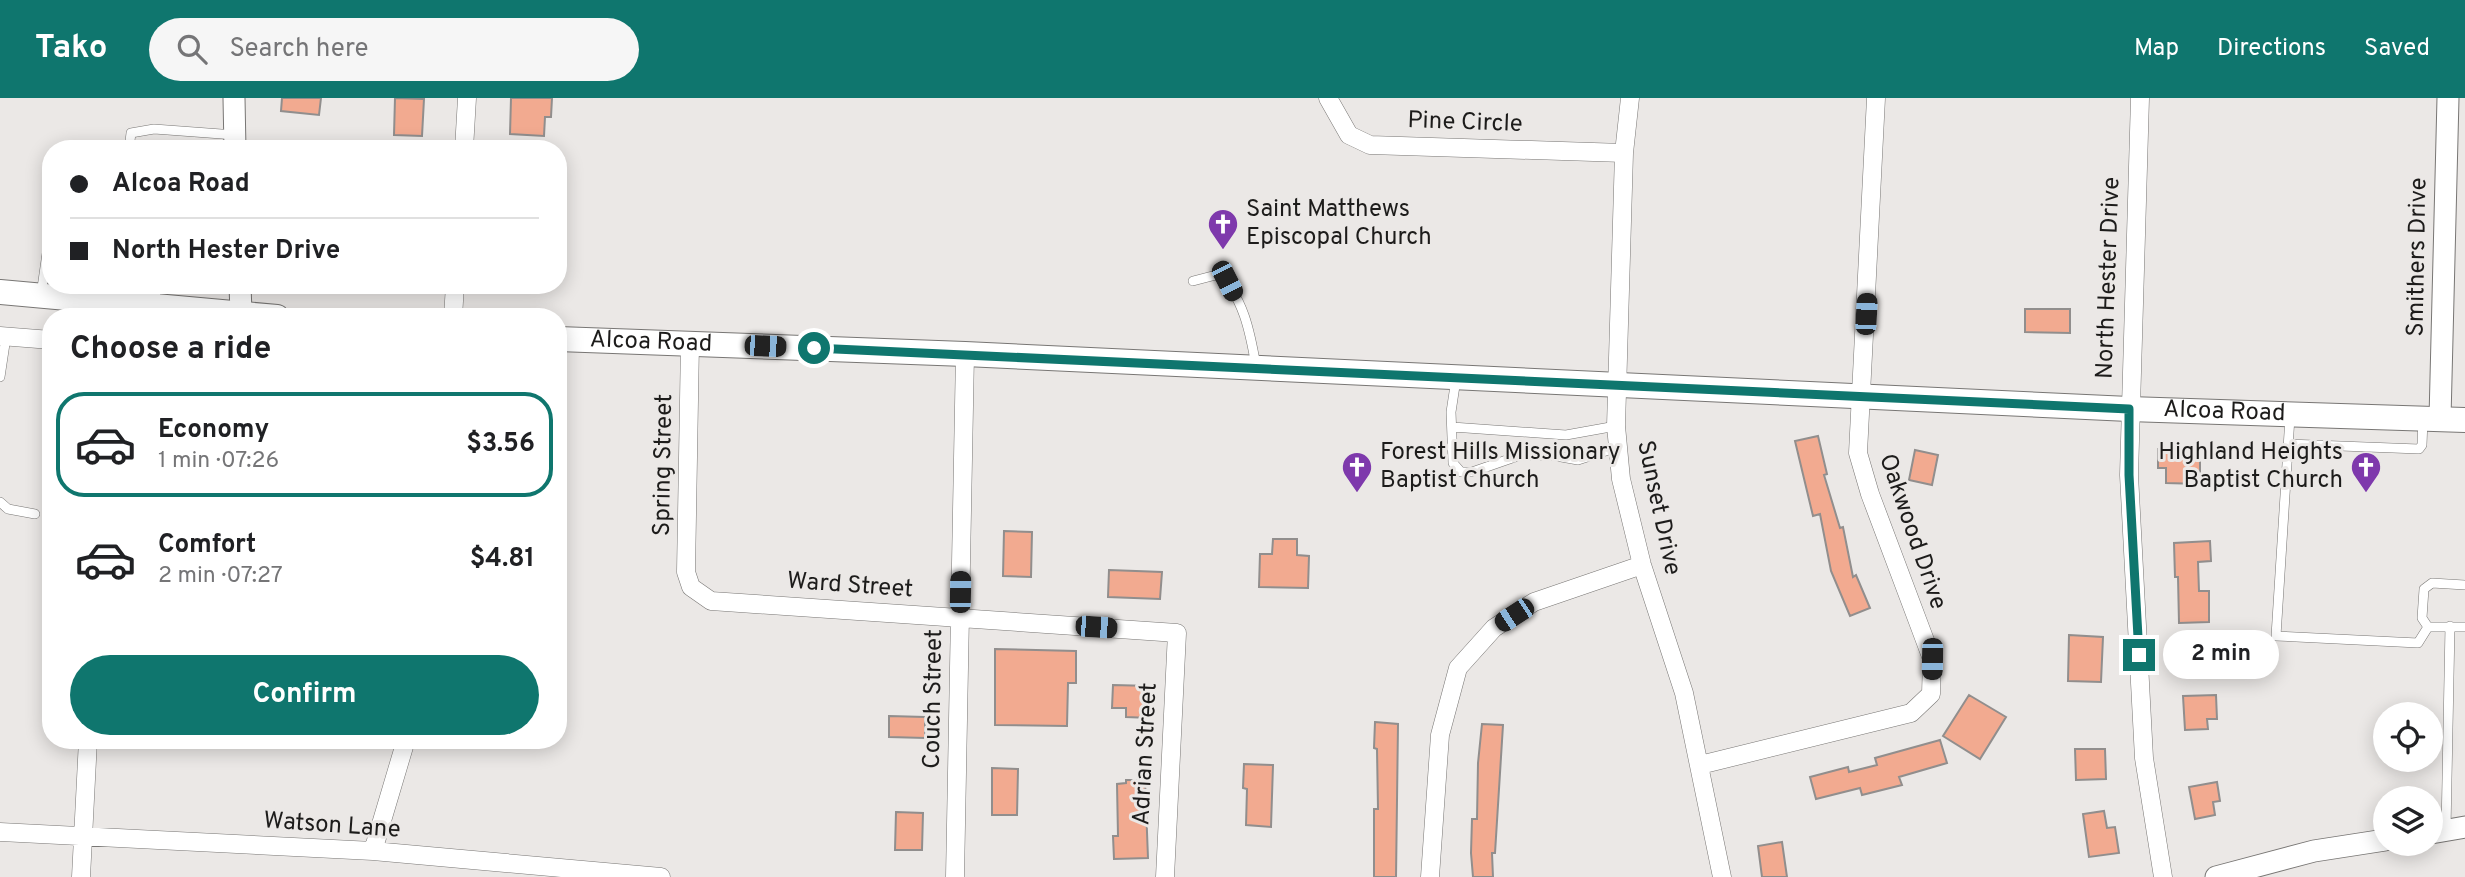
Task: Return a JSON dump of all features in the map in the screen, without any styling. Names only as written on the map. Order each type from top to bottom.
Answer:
[{"type":"main road","points":[[0,292],[195,308]]},
{"type":"main road","name":"Alcoa Road","points":[[567,339],[965,354],[2129,409],[2465,419]]},
{"type":"street","points":[[233,98],[235,140]]},
{"type":"street","points":[[465,140],[467,98]]},
{"type":"street","name":"Pine Circle","points":[[1328,98],[1349,135],[1370,145],[1624,153]]},
{"type":"street","name":"Sunset Drive","points":[[1630,98],[1624,153],[1616,426],[1621,479],[1642,565],[1684,693],[1722,877]]},
{"type":"street","name":"Oakwood Drive","points":[[1700,765],[1911,713],[1931,694],[1932,659],[1870,494],[1858,453],[1876,98]]},
{"type":"street","name":"North Hester Drive","points":[[2140,98],[2129,475],[2144,758],[2162,877]]},
{"type":"street","name":"Smithers Drive","points":[[2432,418],[2448,98]]},
{"type":"street","points":[[3,336],[42,339]]},
{"type":"street","name":"Spring Street","points":[[690,343],[686,572],[691,587]]},
{"type":"street","name":"Couch Street","points":[[955,877],[965,354]]},
{"type":"street","points":[[1430,877],[1440,735],[1458,668],[1494,628],[1534,601],[1642,565]]},
{"type":"street","name":"Ward Street","points":[[691,587],[711,601],[1177,633]]},
{"type":"street","name":"Adrian Street","points":[[1165,877],[1177,633]]},
{"type":"street","points":[[81,877],[87,749]]},
{"type":"street","points":[[373,851],[403,749]]},
{"type":"street","name":"Watson Lane","points":[[0,832],[373,851],[485,870],[661,877]]},
{"type":"street","points":[[2216,877],[2315,850],[2373,842]]},
{"type":"lane","points":[[130,140],[131,133],[154,130],[222,140]]},
{"type":"lane","points":[[1193,281],[1216,275],[1227,281],[1251,341],[1256,368]]},
{"type":"lane","points":[[41,297],[42,290]]},
{"type":"lane","points":[[0,377],[3,336]]},
{"type":"lane","points":[[1456,377],[1453,396],[1453,463],[1461,472],[1472,472],[1518,456],[1550,455],[1578,460],[1618,447]]},
{"type":"lane","points":[[2290,414],[2276,636],[2418,643],[2428,627]]},
{"type":"lane","points":[[2288,444],[2419,449],[2423,445],[2432,418]]},
{"type":"lane","points":[[1452,427],[1566,435],[1616,426]]},
{"type":"lane","points":[[0,502],[8,509],[34,514]]},
{"type":"lane","points":[[2428,627],[2422,618],[2424,589],[2432,583],[2465,584]]},
{"type":"lane","points":[[2447,830],[2449,626]]},
{"type":"lane","points":[[2428,627],[2465,627]]},
{"type":"building","points":[[282,98],[321,98],[319,115],[281,111]]},
{"type":"building","points":[[395,98],[424,99],[422,136],[394,135]]},
{"type":"building","points":[[511,98],[552,98],[551,117],[545,117],[544,136],[510,134]]},
{"type":"building","points":[[2025,309],[2070,309],[2070,333],[2025,332]]},
{"type":"building","points":[[1818,436],[1827,474],[1824,475],[1840,528],[1843,527],[1853,577],[1856,575],[1870,608],[1850,616],[1831,571],[1820,514],[1813,516],[1795,441]]},
{"type":"building","points":[[2158,449],[2200,450],[2200,484],[2166,483],[2166,468],[2158,468]]},
{"type":"building","points":[[1915,450],[1938,455],[1932,485],[1909,480]]},
{"type":"building","points":[[1004,531],[1032,532],[1031,577],[1003,576]]},
{"type":"building","points":[[1273,539],[1297,539],[1297,555],[1309,556],[1308,588],[1259,587],[1260,554],[1272,554]]},
{"type":"building","points":[[2210,541],[2211,561],[2198,562],[2199,591],[2209,591],[2209,622],[2179,623],[2174,543]]},
{"type":"building","points":[[1109,570],[1162,572],[1160,599],[1108,597]]},
{"type":"building","points":[[2069,635],[2103,637],[2101,682],[2068,681]]},
{"type":"building","points":[[995,649],[1076,651],[1076,683],[1068,683],[1067,726],[995,725]]},
{"type":"building","points":[[1113,685],[1151,686],[1150,718],[1126,717],[1126,708],[1112,708]]},
{"type":"building","points":[[1969,695],[2006,717],[1980,759],[1943,736]]},
{"type":"building","points":[[2216,695],[2217,719],[2207,719],[2208,729],[2185,730],[2183,696]]},
{"type":"building","points":[[889,716],[925,717],[925,738],[889,737]]},
{"type":"building","points":[[1375,722],[1398,724],[1396,877],[1374,877],[1374,809],[1378,809]]},
{"type":"building","points":[[1482,724],[1503,725],[1495,853],[1492,853],[1493,877],[1473,877],[1471,853],[1472,819],[1477,819]]},
{"type":"building","points":[[1940,740],[1947,763],[1899,777],[1902,785],[1862,795],[1860,788],[1816,799],[1810,777],[1848,767],[1849,772],[1877,765],[1875,758]]},
{"type":"building","points":[[2075,749],[2105,749],[2106,779],[2076,780]]},
{"type":"building","points":[[1244,764],[1273,765],[1271,827],[1246,825],[1247,789],[1243,788]]},
{"type":"building","points":[[992,768],[1018,769],[1017,815],[992,815]]},
{"type":"building","points":[[1126,780],[1145,780],[1148,858],[1114,859],[1113,836],[1118,836],[1117,784],[1126,783]]},
{"type":"building","points":[[2217,782],[2220,801],[2213,802],[2215,815],[2195,819],[2189,787]]},
{"type":"building","points":[[2104,811],[2107,828],[2115,827],[2119,853],[2089,857],[2083,814]]},
{"type":"building","points":[[896,812],[923,813],[922,850],[895,850]]},
{"type":"building","points":[[1782,842],[1787,877],[1762,877],[1758,846]]},
{"type":"place","name":"Saint Matthews Episcopal Church","points":[[1223,251]]},
{"type":"place","name":"Forest Hills Missionary Baptist Church","points":[[1357,494]]},
{"type":"place","name":"Highland Heights Baptist Church","points":[[2366,494]]},
{"type":"route","points":[[814,348],[2129,409],[2129,475],[2139,655]]}]
